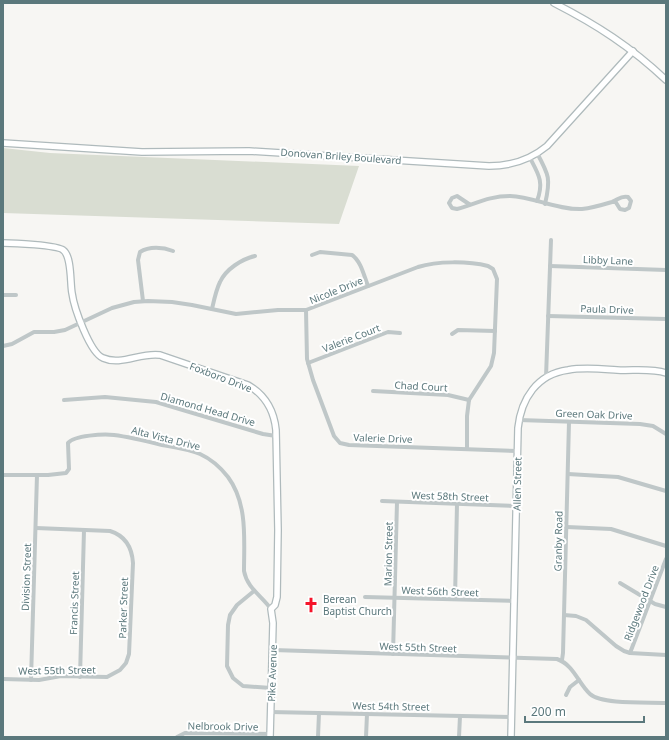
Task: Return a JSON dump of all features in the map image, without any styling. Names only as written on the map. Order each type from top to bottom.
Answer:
[{"type":"street","points":[[554,3],[602,29],[633,51],[666,80]]},
{"type":"street","name":"Donovan Briley Boulevard","points":[[3,143],[142,152],[256,151],[489,166],[506,165],[530,158],[556,136],[633,51]]},
{"type":"street","points":[[537,153],[549,178],[549,186],[545,204]]},
{"type":"street","points":[[530,158],[538,174],[541,186],[537,201]]},
{"type":"street","points":[[538,174],[546,171]]},
{"type":"street","points":[[541,186],[549,186]]},
{"type":"street","points":[[469,204],[457,196],[452,198],[449,203],[452,208],[457,209],[487,198],[502,197],[537,201],[564,208],[582,209],[596,207],[615,201]]},
{"type":"street","points":[[550,240],[546,377],[573,369],[651,371],[666,373]]},
{"type":"street","name":"Foxboro Drive","points":[[3,243],[56,246],[65,251],[68,258],[71,287],[75,306],[93,348],[102,358],[114,361],[146,354],[156,354],[248,385],[260,393],[268,404],[274,417],[276,436],[278,530],[277,586],[275,605],[271,609]]},
{"type":"street","points":[[143,301],[138,260],[140,252],[150,249],[165,248],[173,251]]},
{"type":"street","points":[[312,255],[320,252],[352,255],[356,258],[368,286]]},
{"type":"street","points":[[212,309],[219,284],[223,277],[239,262],[255,256]]},
{"type":"street","name":"Nicole Drive","points":[[3,346],[12,344],[32,333],[60,331],[82,323],[123,304],[143,301],[172,302],[241,314],[306,310],[431,263],[444,262],[488,266],[493,269],[497,279],[494,353],[491,366],[468,400]]},
{"type":"street","name":"Libby Lane","points":[[550,266],[666,270]]},
{"type":"street","points":[[3,295],[16,295]]},
{"type":"street","name":"Valerie Drive","points":[[306,310],[306,351],[308,362],[334,436],[341,443],[353,445],[518,451]]},
{"type":"street","name":"Paula Drive","points":[[548,316],[666,319]]},
{"type":"street","points":[[452,334],[458,330],[495,331]]},
{"type":"street","name":"Valerie Court","points":[[308,362],[388,332],[400,333]]},
{"type":"street","name":"Allen Street","points":[[511,737],[519,420],[521,409],[527,398],[535,387],[546,377]]},
{"type":"street","name":"Chad Court","points":[[372,391],[444,395],[468,400]]},
{"type":"street","name":"Diamond Head Drive","points":[[64,400],[105,397],[156,402],[263,434],[276,436]]},
{"type":"street","points":[[467,449],[468,400]]},
{"type":"street","name":"Green Oak Drive","points":[[519,420],[647,424],[666,434]]},
{"type":"street","name":"Granby Road","points":[[562,660],[569,422]]},
{"type":"street","name":"Alta Vista Drive","points":[[37,475],[63,474],[68,470],[67,446],[68,442],[74,438],[104,435],[119,436],[194,452],[211,460],[228,478],[238,495],[243,524],[244,573],[248,583],[271,609]]},
{"type":"street","points":[[3,474],[37,475]]},
{"type":"street","points":[[568,474],[618,476],[666,491]]},
{"type":"street","name":"Division Street","points":[[31,680],[37,475]]},
{"type":"street","name":"West 58th Street","points":[[382,501],[517,506]]},
{"type":"street","name":"Marion Street","points":[[393,654],[397,502]]},
{"type":"street","points":[[455,599],[457,504]]},
{"type":"street","points":[[567,527],[611,529],[666,546]]},
{"type":"street","points":[[36,528],[84,530]]},
{"type":"street","name":"Parker Street","points":[[84,530],[110,531],[122,537],[129,546],[132,554],[130,650],[128,659],[124,666],[111,675]]},
{"type":"street","name":"Francis Street","points":[[80,677],[84,530]]},
{"type":"street","name":"Ridgewood Drive","points":[[630,653],[666,559]]},
{"type":"street","points":[[620,583],[649,601],[666,608]]},
{"type":"street","points":[[254,590],[237,605],[228,620],[227,666],[234,678],[243,686],[271,688]]},
{"type":"street","name":"West 56th Street","points":[[365,597],[515,601]]},
{"type":"street","name":"Pike Avenue","points":[[270,736],[273,650],[273,623],[271,609]]},
{"type":"street","points":[[564,615],[576,616],[586,620],[621,650],[630,653],[666,655]]},
{"type":"street","name":"West 55th Street","points":[[273,650],[513,657],[562,660]]},
{"type":"street","points":[[562,660],[571,668],[590,694],[602,700],[666,703]]},
{"type":"street","name":"West 55th Street","points":[[3,679],[43,680],[61,676],[102,677],[111,675]]},
{"type":"street","points":[[566,695],[570,687],[579,680]]},
{"type":"street","name":"West 54th Street","points":[[270,712],[511,717]]},
{"type":"street","points":[[318,737],[319,713]]},
{"type":"street","points":[[366,737],[367,714]]},
{"type":"street","points":[[459,737],[460,716]]},
{"type":"street","name":"Nelbrook Drive","points":[[177,737],[185,733],[270,736]]},
{"type":"shaded area","points":[[3,148],[50,153],[359,166],[339,224],[3,213]]},
{"type":"place","name":"Berean Baptist Church","points":[[311,605]]}]
